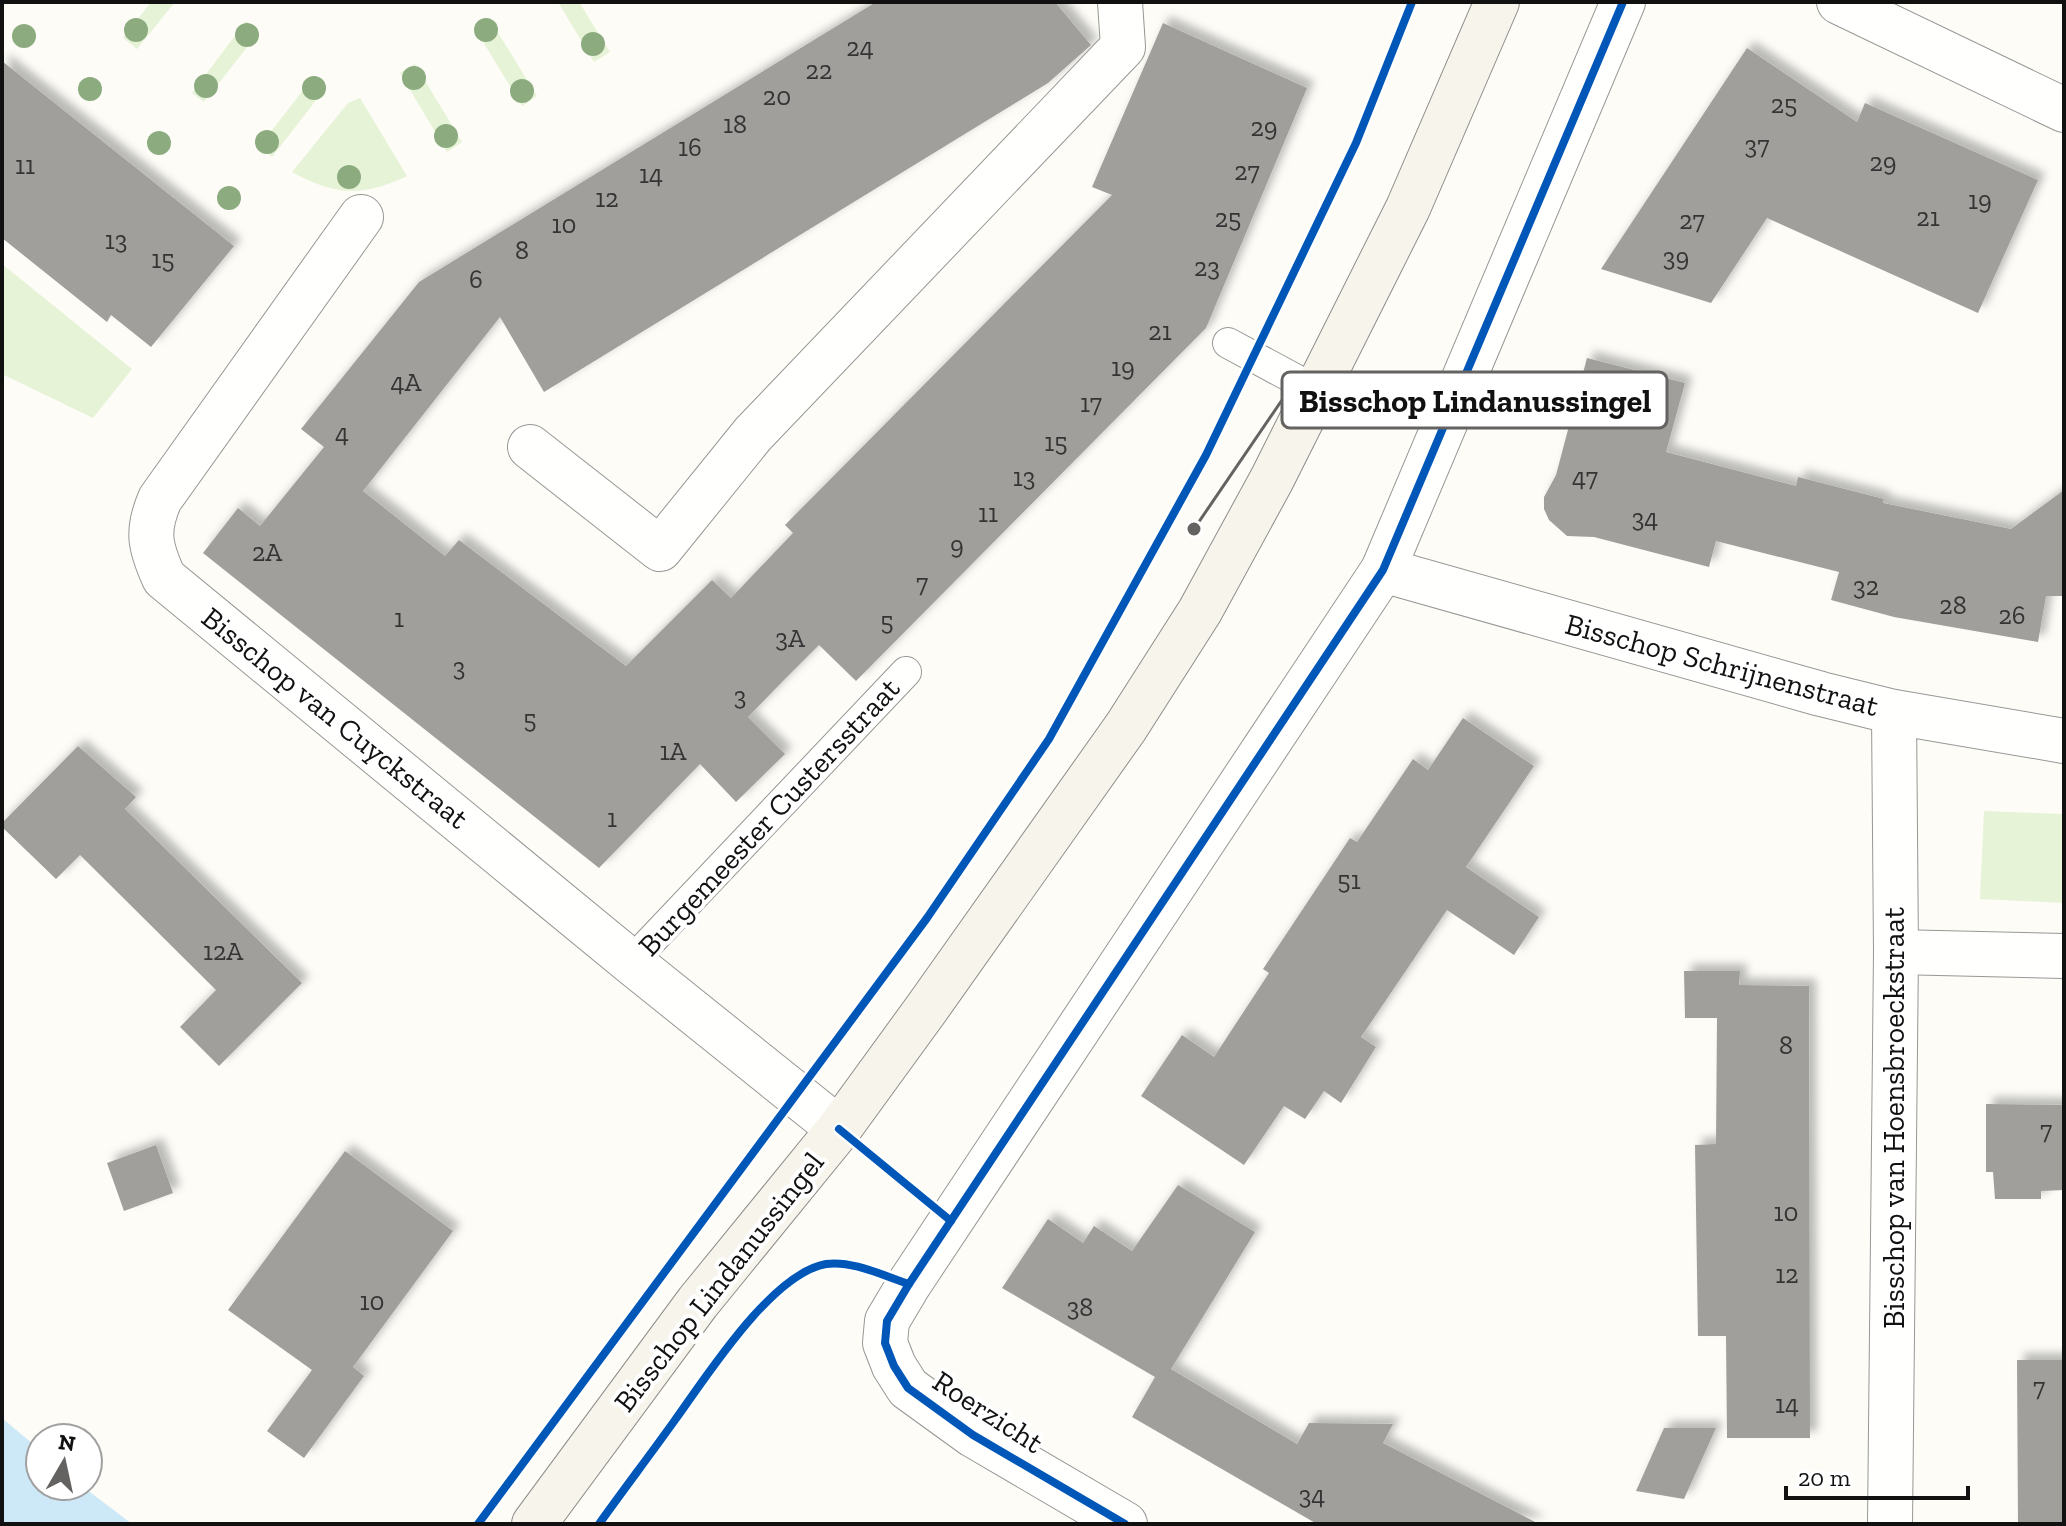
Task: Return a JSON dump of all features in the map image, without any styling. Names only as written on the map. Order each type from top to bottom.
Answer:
[{"type":"main road","name":"Bisschop Lindanussingel","points":[[534,1524],[698,1302],[839,1129],[1126,727],[1200,611],[1317,391],[1408,208],[1497,2]]},
{"type":"street","points":[[530,447],[660,549],[753,434],[1123,47],[1120,2]]},
{"type":"street","points":[[1383,570],[1623,2]]},
{"type":"street","points":[[1839,2],[2064,110]]},
{"type":"street","name":"Bisschop van Cuyckstraat","points":[[361,217],[160,499],[151,519],[151,549],[164,578],[839,1129]]},
{"type":"street","name":"Bisschop Schrijnenstraat","points":[[1383,570],[1821,694],[1894,712],[2064,741]]},
{"type":"street","name":"Roerzicht","points":[[1125,1524],[926,1404],[908,1388],[894,1366],[885,1343],[887,1321],[1383,570]]},
{"type":"street","name":"Bisschop van Hoensbroeckstraat","points":[[1890,1524],[1896,952],[1894,712]]},
{"type":"street","points":[[1896,952],[2064,956]]},
{"type":"lane","points":[[1228,343],[1317,391]]},
{"type":"lane","name":"Burgemeester Custersstraat","points":[[631,962],[906,672]]},
{"type":"green space","points":[[151,2],[175,2],[137,49],[123,38]]},
{"type":"green space","points":[[558,2],[579,2],[610,52],[594,62]]},
{"type":"green space","points":[[489,18],[537,96],[522,106],[474,27]]},
{"type":"green space","points":[[246,21],[259,32],[204,102],[192,93]]},
{"type":"green space","points":[[415,64],[462,142],[447,152],[400,73]]},
{"type":"green space","points":[[314,76],[327,86],[272,157],[259,147]]},
{"type":"green space","points":[[360,98],[407,176],[377,188],[349,191],[322,186],[292,172],[348,103]]},
{"type":"green space","points":[[2,264],[132,369],[93,418],[2,374]]},
{"type":"green space","points":[[1984,811],[2064,814],[2064,903],[1980,899]]},
{"type":"water","points":[[2,1418],[24,1437],[24,1502],[103,1502],[132,1524],[2,1524]]},
{"type":"building","points":[[876,2],[1055,2],[1091,45],[1048,83],[544,392],[500,317],[363,491],[445,556],[459,540],[626,666],[712,580],[731,598],[793,533],[785,525],[1112,195],[1092,187],[1163,23],[1307,88],[1206,328],[856,681],[819,645],[783,681],[748,717],[785,754],[736,802],[700,764],[599,868],[203,553],[238,508],[260,526],[324,447],[301,429],[419,282]]},
{"type":"building","points":[[1747,48],[1857,122],[1865,103],[2038,180],[1978,313],[1767,218],[1711,303],[1601,269]]},
{"type":"building","points":[[2,61],[234,246],[151,347],[111,315],[107,322],[2,238]]},
{"type":"building","points":[[1587,358],[1685,383],[1666,452],[1796,486],[1798,477],[1884,499],[1883,503],[2011,529],[2064,490],[2064,596],[2046,596],[2038,642],[1894,617],[1831,600],[1839,572],[1716,541],[1709,567],[1594,537],[1567,536],[1549,520],[1544,509],[1544,497],[1556,475]]},
{"type":"building","points":[[1463,718],[1534,766],[1466,867],[1539,917],[1514,955],[1447,910],[1361,1037],[1376,1047],[1341,1103],[1324,1091],[1305,1119],[1284,1106],[1244,1165],[1141,1096],[1182,1035],[1214,1057],[1269,973],[1263,969],[1350,838],[1357,842],[1413,759],[1428,770]]},
{"type":"building","points":[[78,746],[136,797],[125,809],[302,983],[219,1066],[180,1027],[216,990],[80,855],[56,879],[2,827],[2,823]]},
{"type":"building","points":[[1684,971],[1740,971],[1739,985],[1809,986],[1810,1438],[1727,1438],[1726,1336],[1698,1336],[1695,1145],[1716,1144],[1717,1018],[1685,1018]]},
{"type":"building","points":[[1986,1104],[2064,1105],[2064,1190],[2041,1191],[2041,1199],[1995,1199],[1993,1172],[1986,1172]]},
{"type":"building","points":[[156,1145],[173,1193],[124,1211],[107,1163]]},
{"type":"building","points":[[345,1151],[453,1231],[353,1367],[364,1376],[304,1458],[267,1431],[312,1370],[228,1310]]},
{"type":"building","points":[[1178,1185],[1255,1232],[1171,1369],[1297,1444],[1309,1423],[1393,1424],[1383,1443],[1539,1524],[1317,1524],[1132,1417],[1155,1377],[1002,1288],[1048,1219],[1083,1243],[1094,1226],[1132,1251]]},
{"type":"building","points":[[2017,1360],[2064,1360],[2064,1524],[2018,1524]]},
{"type":"building","points":[[1664,1428],[1716,1428],[1684,1499],[1636,1491]]},
{"type":"cycle path","points":[[478,1524],[927,918],[1049,739],[1206,455],[1356,143],[1412,2]]},
{"type":"cycle path","points":[[1125,1524],[973,1435],[908,1388],[894,1366],[885,1343],[887,1321],[1383,570],[1623,2]]},
{"type":"cycle path","points":[[839,1129],[951,1221]]},
{"type":"cycle path","points":[[599,1524],[722,1354],[762,1306],[784,1286],[805,1272],[836,1263],[909,1284]]},
{"type":"place","name":"Bisschop Lindanussingel","points":[[1194,529]]}]
